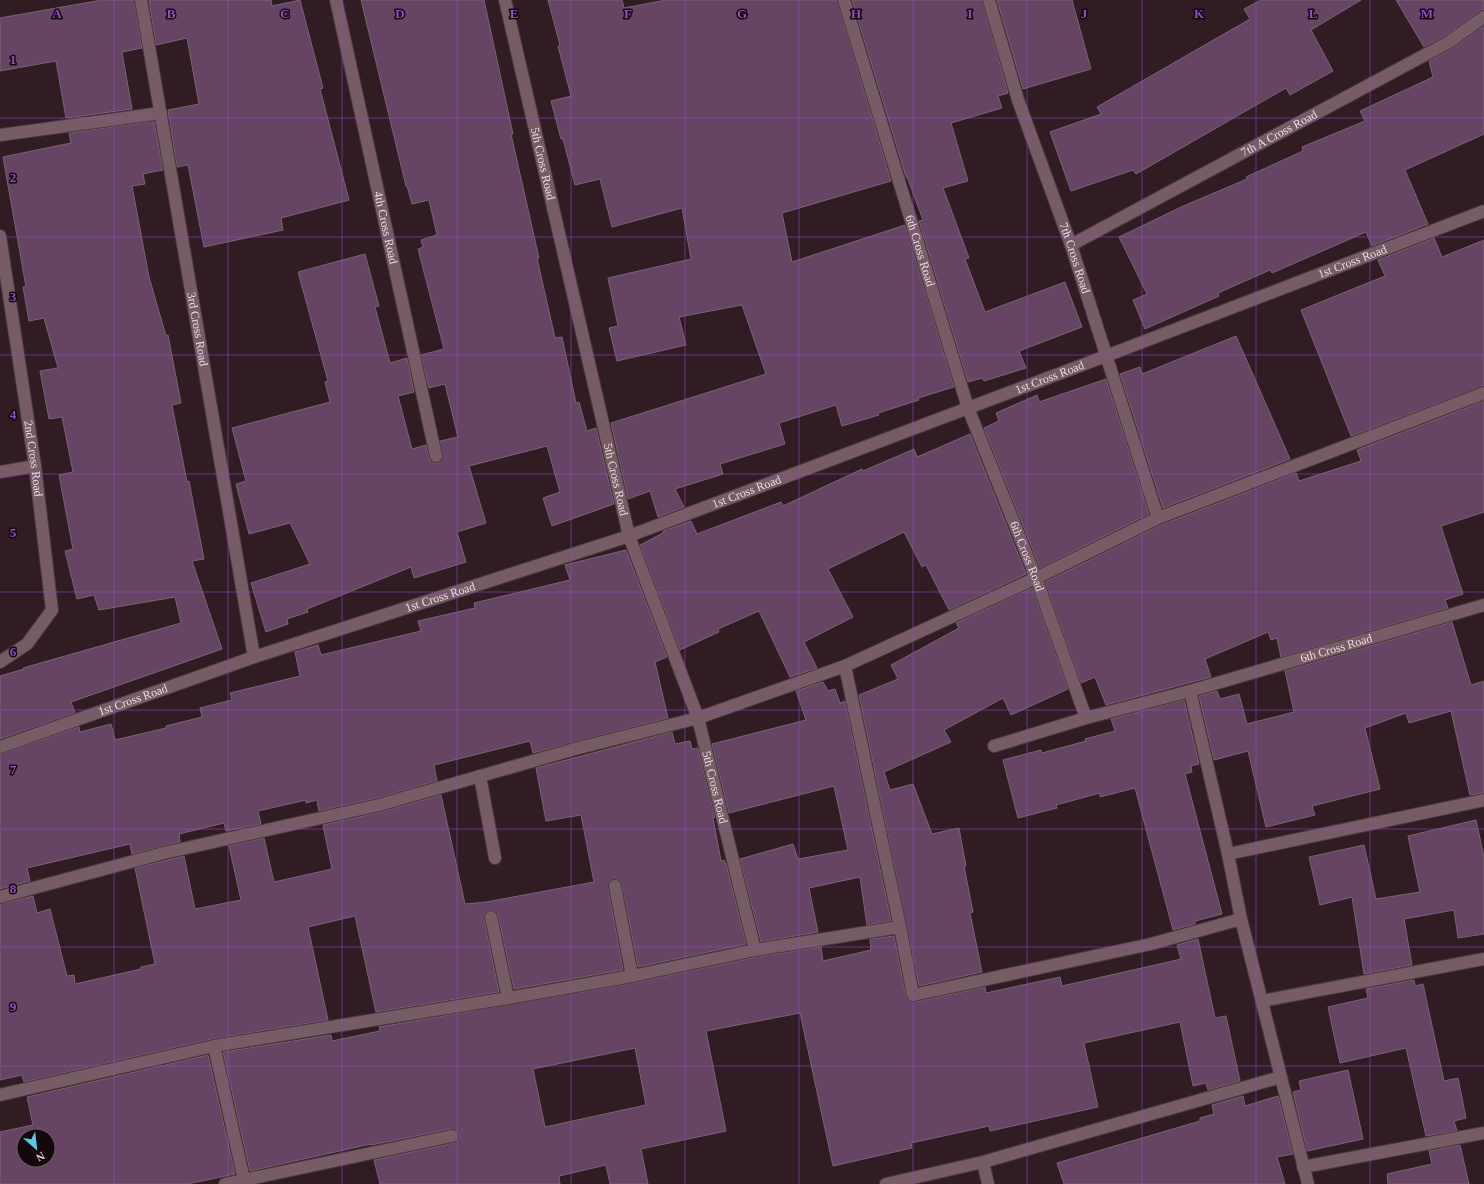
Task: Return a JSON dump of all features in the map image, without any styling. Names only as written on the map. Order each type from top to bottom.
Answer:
[{"type":"street","name":"3rd Cross Road","points":[[142,0],[254,657]]},
{"type":"street","name":"4th Cross Road","points":[[336,0],[436,456]]},
{"type":"street","name":"5th Cross Road","points":[[505,0],[629,536],[698,718],[755,950]]},
{"type":"street","name":"6th Cross Road","points":[[844,0],[968,408],[1036,578],[1086,718],[1190,691],[1484,605]]},
{"type":"street","name":"7th Cross Road","points":[[989,0],[1018,100],[1071,245],[1158,518]]},
{"type":"street","name":"7th A Cross Road","points":[[1071,245],[1449,42],[1484,17]]},
{"type":"street","points":[[0,135],[161,113]]},
{"type":"street","name":"1st Cross Road","points":[[0,747],[254,657],[629,536],[1484,212]]},
{"type":"street","name":"2nd Cross Road","points":[[0,236],[4,287],[35,466],[52,610],[27,644],[0,662]]},
{"type":"street","points":[[0,897],[164,853],[379,805],[575,749],[698,718],[845,666],[1036,578],[1158,518],[1484,393]]},
{"type":"street","points":[[0,472],[35,466]]},
{"type":"street","points":[[845,666],[913,995],[1151,944],[1241,919]]},
{"type":"street","points":[[1190,691],[1228,854],[1241,919],[1308,1184]]},
{"type":"street","points":[[994,746],[1086,718]]},
{"type":"street","points":[[480,776],[495,858]]},
{"type":"street","points":[[1228,854],[1484,800]]},
{"type":"street","points":[[615,886],[632,976]]},
{"type":"street","points":[[491,917],[508,998]]},
{"type":"street","points":[[0,1095],[214,1046],[508,998],[632,976],[755,950],[900,927]]},
{"type":"street","points":[[1262,1001],[1484,959]]},
{"type":"street","points":[[214,1046],[244,1182]]},
{"type":"street","points":[[886,1184],[983,1162],[1281,1077]]},
{"type":"street","points":[[1303,1167],[1484,1133]]},
{"type":"street","points":[[225,1184],[244,1182],[452,1136]]},
{"type":"street","points":[[983,1162],[988,1184]]},
{"type":"building","points":[[102,0],[134,0],[142,48],[122,52],[132,109],[66,118],[56,61],[0,71],[0,18]]},
{"type":"building","points":[[149,0],[271,0],[272,6],[300,0],[323,88],[320,89],[349,200],[281,218],[283,230],[204,247],[188,165],[177,167],[168,110],[199,104],[187,38],[156,45]]},
{"type":"building","points":[[361,0],[484,0],[555,338],[562,337],[576,403],[579,402],[587,431],[596,428],[614,504],[552,526],[543,498],[560,492],[547,446],[469,466],[486,523],[457,532],[466,562],[414,578],[411,567],[307,609],[308,612],[287,619],[288,624],[266,632],[251,583],[310,564],[290,523],[249,534],[236,484],[246,481],[232,428],[330,402],[325,382],[328,381],[298,272],[365,254],[379,306],[375,307],[390,363],[407,358],[414,392],[398,396],[412,449],[426,445],[430,461],[438,463],[443,458],[440,441],[458,437],[445,384],[429,388],[421,355],[444,349],[418,249],[423,247],[421,240],[437,235],[429,200],[412,204],[406,186]]},
{"type":"building","points":[[548,0],[622,0],[624,8],[666,0],[837,0],[891,181],[782,213],[792,262],[905,225],[954,387],[918,398],[919,400],[878,413],[879,415],[842,426],[836,405],[779,423],[785,444],[720,464],[723,474],[675,489],[684,507],[658,517],[650,491],[628,499],[611,423],[766,374],[742,305],[679,317],[686,345],[617,361],[609,328],[618,326],[608,278],[691,259],[682,208],[612,227],[600,179],[575,185],[551,101],[571,96]]},
{"type":"building","points":[[852,0],[982,0],[1008,93],[998,96],[1002,108],[951,123],[968,181],[943,188],[969,258],[965,259],[985,312],[1065,282],[1082,327],[1019,351],[1026,368],[984,381],[982,378],[968,382],[919,221],[923,220],[906,177]]},
{"type":"building","points":[[997,0],[1072,0],[1091,69],[1023,89]]},
{"type":"building","points":[[1261,0],[1361,0],[1311,30],[1333,71],[1290,95],[1286,88],[1136,174],[1133,170],[1071,191],[1050,132],[1101,114],[1097,107],[1250,19],[1244,9]]},
{"type":"building","points":[[1396,0],[1484,0],[1484,10],[1480,11],[1445,36],[1424,47]]},
{"type":"building","points":[[1484,26],[1484,134],[1405,170],[1428,224],[1372,246],[1366,232],[1272,273],[1270,270],[1218,293],[1219,296],[1145,329],[1133,300],[1147,294],[1119,237],[1181,207],[1247,179],[1246,177],[1303,151],[1302,147],[1365,121],[1360,111],[1433,77],[1429,61],[1453,48]]},
{"type":"building","points":[[154,121],[163,170],[143,174],[145,184],[132,186],[149,277],[166,336],[168,335],[181,403],[172,405],[204,559],[192,561],[222,649],[71,702],[75,713],[0,739],[0,676],[24,669],[23,668],[181,623],[175,597],[99,610],[94,595],[77,599],[65,551],[73,549],[59,475],[73,472],[62,417],[49,419],[40,371],[58,368],[44,318],[29,321],[23,287],[26,287],[3,157],[71,143],[69,133]]},
{"type":"building","points":[[1434,238],[1442,257],[1484,240],[1484,386],[1351,436],[1301,310],[1385,276],[1378,260]]},
{"type":"building","points":[[1236,336],[1290,459],[1163,508],[1120,374],[1140,367],[1142,374]]},
{"type":"building","points":[[1106,379],[1149,514],[1040,568],[984,428],[999,421],[996,413],[1037,395],[1039,402]]},
{"type":"building","points":[[1484,401],[1484,512],[1441,526],[1463,594],[1445,600],[1448,608],[1281,657],[1277,638],[1271,640],[1268,632],[1205,659],[1211,677],[1106,705],[1095,677],[1081,683],[1045,582],[1161,525],[1296,473],[1299,481],[1361,461],[1357,450]]},
{"type":"building","points":[[970,434],[1026,574],[949,610],[926,565],[922,567],[904,532],[828,569],[853,617],[804,642],[817,668],[790,677],[759,611],[718,629],[719,632],[680,650],[640,545],[663,533],[663,531],[691,521],[697,534],[781,502],[783,506],[862,469],[863,471],[914,449],[917,457]]},
{"type":"building","points":[[626,550],[667,657],[655,662],[668,718],[533,753],[530,741],[434,765],[437,781],[377,798],[319,811],[317,800],[306,803],[306,800],[258,811],[261,824],[226,831],[224,823],[179,834],[180,842],[132,854],[130,844],[27,868],[30,881],[0,889],[0,754],[79,727],[80,732],[111,724],[115,740],[166,728],[166,726],[202,717],[200,708],[232,700],[230,693],[300,676],[295,652],[318,645],[321,655],[421,631],[418,621],[475,608],[474,603],[570,580],[565,565]]},
{"type":"building","points":[[1032,588],[1068,689],[1011,715],[1003,698],[944,730],[951,742],[884,772],[890,790],[913,784],[932,834],[959,828],[966,866],[964,866],[973,912],[970,913],[982,972],[919,986],[859,695],[898,679],[891,665],[959,628],[956,623]]},
{"type":"building","points":[[1452,622],[1471,685],[1484,681],[1484,793],[1470,795],[1451,711],[1409,723],[1406,713],[1365,728],[1380,789],[1312,806],[1315,815],[1266,827],[1248,751],[1214,760],[1199,696],[1217,691],[1220,699],[1239,694],[1247,724],[1294,712],[1285,671]]},
{"type":"building","points":[[823,682],[828,691],[835,689],[840,703],[845,701],[891,921],[867,925],[860,877],[809,888],[818,932],[761,942],[740,859],[793,844],[798,859],[848,850],[834,786],[729,813],[712,744],[806,720],[796,691]]},
{"type":"building","points":[[1184,700],[1199,764],[1191,766],[1192,772],[1185,774],[1222,914],[1195,921],[1195,924],[1173,930],[1135,788],[1100,797],[1100,793],[1056,805],[1057,808],[1018,818],[1003,760],[1041,750],[1042,753],[1086,741],[1085,739],[1115,731],[1111,719]]},
{"type":"building","points":[[672,732],[675,744],[690,741],[692,749],[698,748],[715,817],[713,818],[721,861],[724,860],[726,863],[746,944],[638,967],[622,885],[620,881],[614,879],[610,881],[608,887],[623,970],[514,989],[498,915],[496,912],[490,910],[486,912],[484,919],[499,992],[376,1012],[355,916],[308,927],[328,1020],[212,1039],[24,1082],[22,1075],[0,1080],[0,904],[33,896],[37,913],[50,909],[67,976],[74,975],[75,984],[141,969],[141,967],[155,964],[135,868],[184,856],[195,909],[241,900],[229,846],[264,838],[274,882],[332,869],[323,825],[381,812],[441,795],[465,904],[486,902],[594,882],[581,815],[546,821],[536,768]]},
{"type":"building","points":[[1476,820],[1484,857],[1484,934],[1458,938],[1454,910],[1404,919],[1412,965],[1364,974],[1352,897],[1320,905],[1309,857],[1364,845],[1376,899],[1420,892],[1408,836]]},
{"type":"building","points":[[894,936],[906,996],[908,1000],[914,1002],[985,987],[986,993],[1060,977],[1062,986],[1181,959],[1177,945],[1198,939],[1215,1018],[1226,1016],[1240,1081],[1208,1090],[1206,1083],[1193,1086],[1180,1022],[1084,1043],[1098,1107],[990,1131],[989,1126],[911,1143],[912,1148],[833,1166],[800,1013],[706,1031],[726,1131],[641,1149],[648,1184],[610,1184],[606,1165],[559,1176],[560,1184],[380,1184],[374,1160],[454,1143],[459,1139],[459,1134],[457,1131],[451,1129],[371,1144],[250,1171],[223,1052],[331,1035],[332,1041],[380,1031],[379,1027],[633,983],[756,957],[821,947],[823,961],[871,950],[870,939]],"holes":[[[635,1048],[646,1105],[545,1127],[533,1069]]]},
{"type":"building","points":[[1414,980],[1415,986],[1423,984],[1444,1081],[1458,1078],[1466,1118],[1454,1121],[1457,1131],[1426,1136],[1406,1048],[1340,1063],[1328,1007],[1368,998],[1366,989]]},
{"type":"building","points":[[208,1055],[235,1174],[188,1184],[0,1184],[0,1132],[16,1129],[16,1168],[56,1168],[56,1128],[19,1128],[33,1125],[27,1097]]},
{"type":"building","points":[[1348,1070],[1363,1139],[1307,1151],[1293,1092],[1301,1090],[1299,1081]]},
{"type":"building","points":[[1243,1096],[1245,1106],[1278,1096],[1293,1154],[1277,1157],[1285,1184],[1064,1184],[1057,1163],[1200,1121],[1200,1118],[1214,1114],[1212,1105]]},
{"type":"building","points":[[1460,1145],[1469,1184],[1388,1184],[1387,1174],[1432,1164],[1429,1151]]}]
